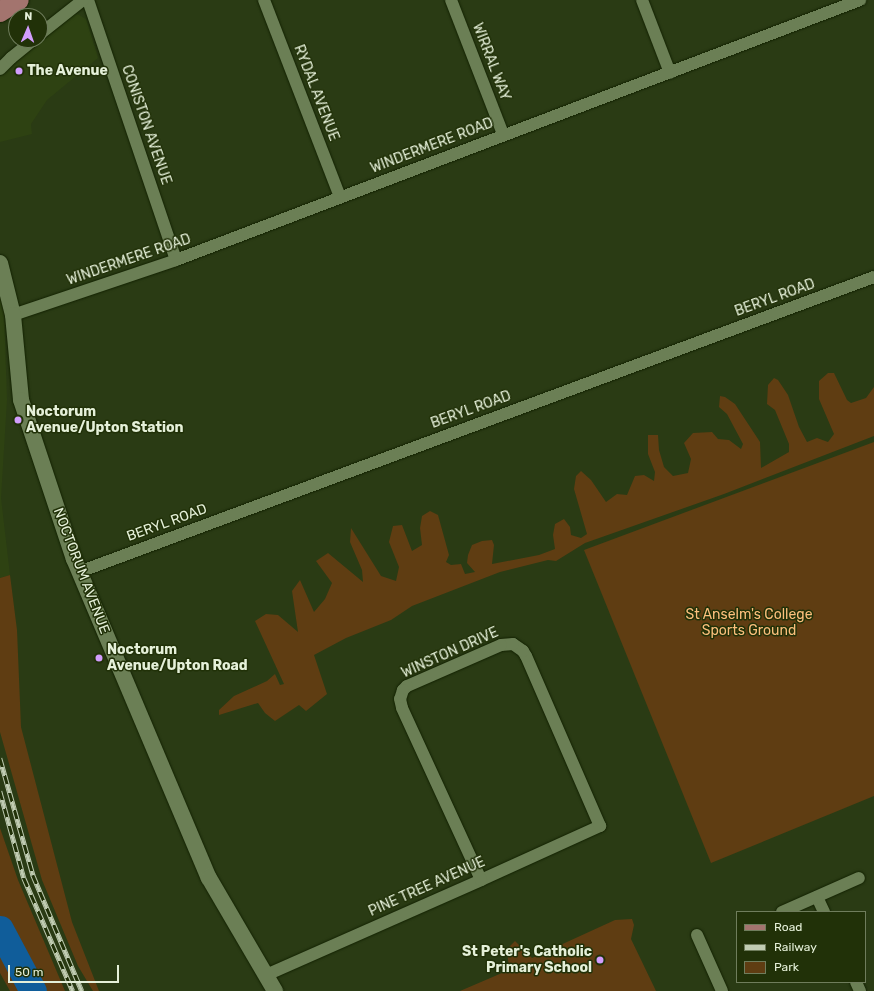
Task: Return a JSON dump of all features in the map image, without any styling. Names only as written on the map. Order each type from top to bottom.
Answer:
[{"type":"main road","points":[[0,12],[19,0]]},
{"type":"street","points":[[48,28],[83,0]]},
{"type":"street","name":"CONISTON AVENUE","points":[[88,0],[176,260]]},
{"type":"street","name":"RYDAL AVENUE","points":[[264,0],[340,197]]},
{"type":"street","name":"WIRRAL WAY","points":[[451,0],[503,134]]},
{"type":"street","points":[[642,0],[670,72]]},
{"type":"street","name":"WINDERMERE ROAD","points":[[13,315],[176,260],[503,134],[670,72],[828,5],[860,0]]},
{"type":"street","points":[[0,69],[23,48]]},
{"type":"street","name":"NOCTORUM AVENUE","points":[[0,263],[13,315],[20,400],[79,572],[209,878],[275,991]]},
{"type":"street","name":"BERYL ROAD","points":[[79,572],[874,277]]},
{"type":"street","name":"WINSTON DRIVE","points":[[481,880],[400,704],[403,690],[411,684],[502,645],[513,644],[519,647],[526,656],[600,826]]},
{"type":"street","name":"PINE TREE AVENUE","points":[[266,975],[600,826]]},
{"type":"street","points":[[784,911],[860,878]]},
{"type":"street","points":[[817,897],[824,911]]},
{"type":"street","points":[[697,935],[722,991]]},
{"type":"shaded area","points":[[77,14],[86,19],[98,58],[47,100],[31,124],[32,134],[0,142],[0,76],[32,48],[48,48],[48,34],[72,15]]},
{"type":"shaded area","points":[[0,292],[4,313],[7,400],[1,498],[10,575],[0,578]]},
{"type":"green space","points":[[828,373],[834,373],[847,400],[851,403],[866,398],[874,387],[874,436],[724,494],[585,543],[556,561],[548,560],[500,572],[412,606],[391,620],[346,638],[314,655],[327,694],[306,711],[299,705],[275,721],[265,713],[258,703],[219,715],[219,710],[234,696],[267,681],[275,674],[280,685],[284,684],[255,621],[266,614],[278,615],[298,632],[292,591],[300,580],[314,612],[325,599],[332,583],[316,561],[328,553],[363,582],[362,570],[350,542],[351,528],[381,576],[396,581],[399,567],[389,542],[393,526],[402,525],[412,551],[422,545],[420,528],[422,516],[430,511],[438,515],[449,555],[446,562],[451,565],[461,564],[465,574],[475,572],[467,563],[468,555],[472,545],[482,541],[492,540],[494,545],[492,564],[539,555],[555,549],[553,535],[555,524],[564,519],[570,527],[571,535],[581,538],[587,534],[574,489],[576,476],[581,471],[591,480],[606,502],[617,494],[627,495],[635,476],[644,475],[654,481],[655,472],[648,454],[648,435],[658,435],[659,450],[664,467],[673,476],[688,473],[691,459],[684,443],[693,433],[712,432],[718,439],[729,440],[741,449],[743,444],[727,414],[719,407],[720,396],[725,397],[735,404],[760,442],[761,468],[789,452],[789,444],[775,410],[767,404],[768,385],[774,378],[778,380],[788,395],[799,427],[807,442],[817,438],[828,442],[834,434],[819,399],[819,381]]},
{"type":"green space","name":"St Anselm's College Sports Ground","points":[[874,442],[874,796],[711,863],[584,550]]},
{"type":"green space","points":[[10,575],[17,630],[21,727],[72,922],[99,991],[93,991],[78,966],[42,880],[0,732],[0,578]]},
{"type":"green space","points":[[0,828],[18,880],[65,991],[10,991],[0,973]]},
{"type":"green space","name":"St Peter's Catholic Primary School","points":[[632,919],[634,925],[631,939],[656,991],[460,991],[509,970],[507,949],[515,941],[532,958],[615,920]]},
{"type":"waterway","points":[[0,929],[33,991]]},
{"type":"railway","points":[[0,758],[33,875],[82,991]]},
{"type":"railway","points":[[0,791],[24,878],[73,991]]},
{"type":"place","name":"The Avenue","points":[[19,71]]},
{"type":"place","name":"Noctorum Avenue/Upton Station","points":[[18,420]]},
{"type":"place","name":"Noctorum Avenue/Upton Road","points":[[99,658]]},
{"type":"place","name":"St Peter's Catholic Primary School","points":[[600,960]]}]
